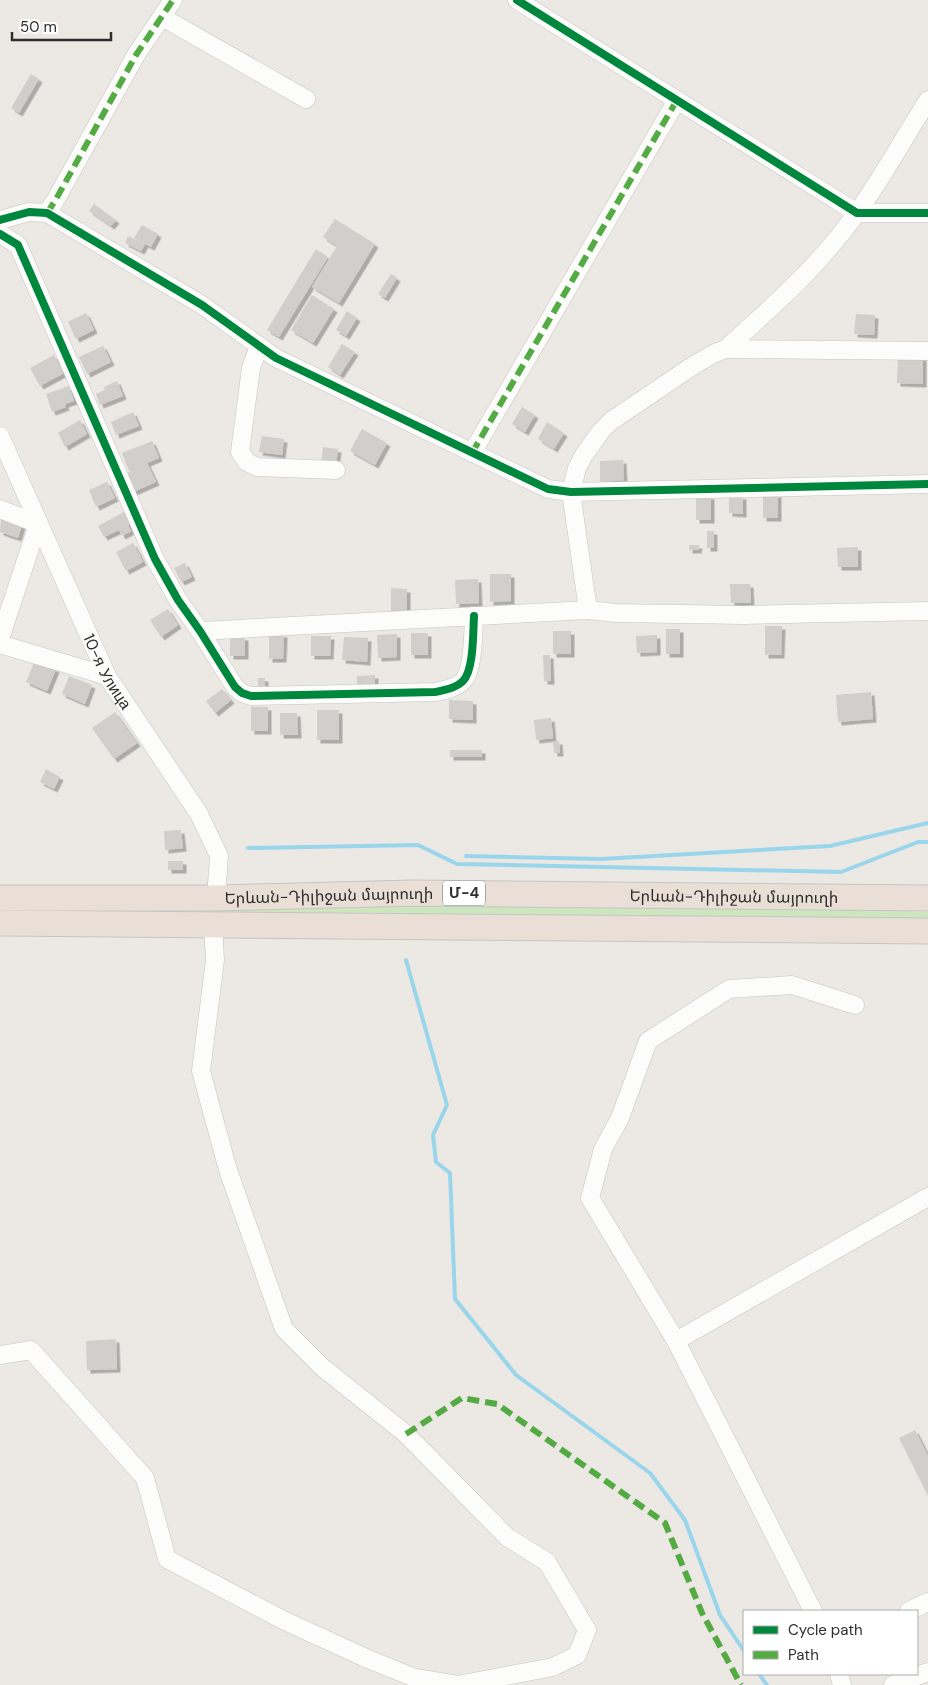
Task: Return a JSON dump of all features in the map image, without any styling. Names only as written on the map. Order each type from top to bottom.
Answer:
[{"type":"highway","name":"Երևան-Դիլիջան մայրուղի","points":[[0,898],[216,898],[413,892],[928,898]]},
{"type":"highway","name":"Երևան-Դիլիջան մայրուղի","points":[[0,923],[928,931]]},
{"type":"street","points":[[47,213],[136,55],[173,0]]},
{"type":"street","points":[[517,0],[857,213],[928,213]]},
{"type":"street","points":[[162,16],[306,99]]},
{"type":"street","points":[[472,453],[676,100]]},
{"type":"street","points":[[726,349],[830,248],[857,213],[928,100]]},
{"type":"street","points":[[0,220],[29,212],[47,213],[202,305],[276,358],[548,489],[571,492],[928,484]]},
{"type":"street","points":[[0,234],[18,245],[155,559],[178,600],[200,630],[235,687],[242,694],[251,696],[435,692],[455,687],[464,680],[470,670],[474,616]]},
{"type":"street","points":[[259,346],[252,368],[240,452],[247,462],[257,467],[336,470]]},
{"type":"street","points":[[588,610],[571,492],[577,468],[584,455],[601,431],[611,421],[694,365],[726,349],[928,351]]},
{"type":"street","name":"10-я Улица","points":[[0,436],[107,676],[199,814],[219,856],[216,898]]},
{"type":"street","points":[[0,509],[38,524],[0,639]]},
{"type":"street","points":[[200,630],[588,610],[615,613],[725,615],[928,611]]},
{"type":"street","points":[[0,644],[107,676]]},
{"type":"street","points":[[0,1355],[31,1350],[145,1478],[167,1559],[282,1620],[415,1678],[458,1685],[553,1667],[577,1655],[587,1630],[547,1562],[507,1537],[406,1434],[322,1367],[284,1329],[228,1170],[201,1071],[215,960],[213,924]]},
{"type":"street","points":[[811,1610],[676,1341],[590,1198],[603,1149],[620,1118],[648,1041],[729,989],[792,985],[855,1005]]},
{"type":"street","points":[[676,1341],[928,1197]]},
{"type":"street","points":[[911,1610],[928,1602]]},
{"type":"street","points":[[893,1685],[928,1672]]},
{"type":"green space","points":[[581,905],[907,911],[928,912],[928,922],[580,915],[389,914],[0,917],[0,908]]},
{"type":"building","points":[[31,74],[39,79],[19,113],[11,108]]},
{"type":"building","points":[[94,204],[116,220],[111,226],[89,211]]},
{"type":"building","points":[[335,219],[375,244],[339,303],[312,287],[337,246],[323,237]]},
{"type":"building","points":[[142,225],[158,234],[151,247],[145,244],[141,251],[125,243],[128,236],[141,242],[134,238]]},
{"type":"building","points":[[316,249],[328,257],[279,337],[267,330]]},
{"type":"building","points":[[391,274],[397,278],[385,298],[378,294]]},
{"type":"building","points":[[312,295],[334,309],[313,343],[291,330]]},
{"type":"building","points":[[347,311],[357,318],[346,336],[336,330]]},
{"type":"building","points":[[86,313],[94,330],[76,339],[68,322]]},
{"type":"building","points":[[856,314],[875,315],[874,335],[854,334]]},
{"type":"building","points":[[342,344],[355,352],[340,375],[328,367]]},
{"type":"building","points":[[103,346],[111,362],[87,374],[79,357]]},
{"type":"building","points":[[54,355],[64,373],[40,386],[30,368]]},
{"type":"building","points":[[898,356],[923,357],[923,384],[897,383]]},
{"type":"building","points":[[117,381],[123,396],[100,405],[96,394],[105,390],[104,387]]},
{"type":"building","points":[[69,386],[74,401],[65,404],[66,407],[52,412],[46,394]]},
{"type":"building","points":[[522,407],[535,415],[525,432],[512,424]]},
{"type":"building","points":[[133,412],[139,426],[116,435],[111,422]]},
{"type":"building","points":[[80,420],[87,434],[65,447],[58,433]]},
{"type":"building","points":[[547,422],[564,433],[554,449],[538,439]]},
{"type":"building","points":[[362,429],[387,443],[375,465],[350,451]]},
{"type":"building","points":[[262,436],[284,439],[282,455],[259,452]]},
{"type":"building","points":[[152,441],[159,458],[147,463],[156,482],[131,493],[123,475],[141,466],[129,471],[122,453]]},
{"type":"building","points":[[323,447],[338,449],[336,465],[321,463]]},
{"type":"building","points":[[623,460],[624,480],[600,482],[600,461]]},
{"type":"building","points":[[107,482],[115,498],[96,507],[89,490]]},
{"type":"building","points":[[763,494],[778,494],[778,518],[763,518]]},
{"type":"building","points":[[696,495],[711,496],[711,520],[696,520]]},
{"type":"building","points":[[729,496],[743,496],[743,514],[729,513]]},
{"type":"building","points":[[124,512],[131,531],[122,536],[119,530],[104,537],[98,526]]},
{"type":"building","points":[[1,518],[22,525],[18,538],[0,532]]},
{"type":"building","points":[[707,531],[714,531],[714,548],[707,548]]},
{"type":"building","points":[[133,543],[143,562],[126,571],[116,552]]},
{"type":"building","points":[[689,545],[699,545],[698,550],[689,550]]},
{"type":"building","points":[[858,547],[858,567],[838,567],[837,548]]},
{"type":"building","points":[[185,563],[192,577],[181,582],[174,568]]},
{"type":"building","points":[[490,574],[511,574],[511,601],[490,602]]},
{"type":"building","points":[[478,579],[479,603],[456,604],[455,580]]},
{"type":"building","points":[[730,584],[750,584],[751,603],[731,603]]},
{"type":"building","points":[[391,588],[407,589],[407,613],[391,613]]},
{"type":"building","points":[[168,609],[178,625],[161,637],[150,620]]},
{"type":"building","points":[[765,626],[782,626],[781,655],[765,655]]},
{"type":"building","points":[[666,629],[680,629],[680,654],[666,654]]},
{"type":"building","points":[[553,631],[571,631],[571,654],[553,654]]},
{"type":"building","points":[[269,633],[284,634],[283,659],[269,659]]},
{"type":"building","points":[[411,633],[428,633],[428,655],[411,655]]},
{"type":"building","points":[[397,634],[397,657],[378,658],[377,635]]},
{"type":"building","points":[[657,635],[657,652],[637,653],[636,636]]},
{"type":"building","points":[[311,636],[331,636],[330,656],[311,656]]},
{"type":"building","points":[[230,637],[245,637],[245,656],[230,656]]},
{"type":"building","points":[[344,637],[368,638],[367,662],[342,660]]},
{"type":"building","points":[[543,655],[550,655],[551,681],[544,681]]},
{"type":"building","points":[[35,660],[56,669],[47,691],[26,682]]},
{"type":"building","points":[[375,675],[375,686],[357,687],[357,676]]},
{"type":"building","points":[[69,676],[92,685],[85,704],[62,694]]},
{"type":"building","points":[[258,678],[265,678],[265,689],[258,690]]},
{"type":"building","points":[[222,689],[231,700],[215,713],[206,701]]},
{"type":"building","points":[[871,692],[873,719],[838,722],[836,695]]},
{"type":"building","points":[[449,700],[473,701],[473,720],[449,719]]},
{"type":"building","points":[[251,707],[268,707],[268,731],[251,731]]},
{"type":"building","points":[[317,710],[339,710],[339,740],[317,740]]},
{"type":"building","points":[[115,712],[137,743],[114,759],[92,728]]},
{"type":"building","points":[[280,713],[297,713],[298,735],[280,735]]},
{"type":"building","points":[[551,718],[553,738],[536,740],[534,720]]},
{"type":"building","points":[[559,741],[560,753],[554,753],[553,742]]},
{"type":"building","points":[[450,750],[482,750],[482,757],[450,757]]},
{"type":"building","points":[[46,769],[60,777],[54,789],[40,782]]},
{"type":"building","points":[[181,830],[183,848],[165,850],[164,831]]},
{"type":"building","points":[[168,861],[183,861],[183,870],[168,870]]},
{"type":"building","points":[[116,1339],[117,1369],[87,1370],[86,1341]]},
{"type":"building","points":[[915,1430],[928,1456],[928,1496],[899,1438]]},
{"type":"waterway","points":[[466,856],[601,859],[830,846],[928,823]]},
{"type":"waterway","points":[[248,848],[418,845],[457,864],[841,872],[918,842],[928,842]]},
{"type":"waterway","points":[[406,960],[447,1105],[433,1135],[436,1162],[450,1173],[455,1299],[516,1375],[650,1473],[685,1520],[720,1615],[743,1650]]},
{"type":"waterway","points":[[760,1675],[767,1685]]},
{"type":"marked path","points":[[47,213],[136,55],[173,0]]},
{"type":"marked path","points":[[472,453],[677,100]]},
{"type":"marked path","points":[[406,1434],[462,1398],[497,1404],[665,1523],[702,1613],[741,1685]]},
{"type":"cycle path","points":[[517,0],[857,213],[928,213]]},
{"type":"cycle path","points":[[0,220],[29,212],[47,213],[202,305],[276,358],[548,489],[571,492],[928,484]]},
{"type":"cycle path","points":[[0,234],[18,245],[155,559],[178,600],[235,687],[242,693],[251,696],[435,692],[450,688],[463,681],[467,676],[471,660],[474,616]]}]
